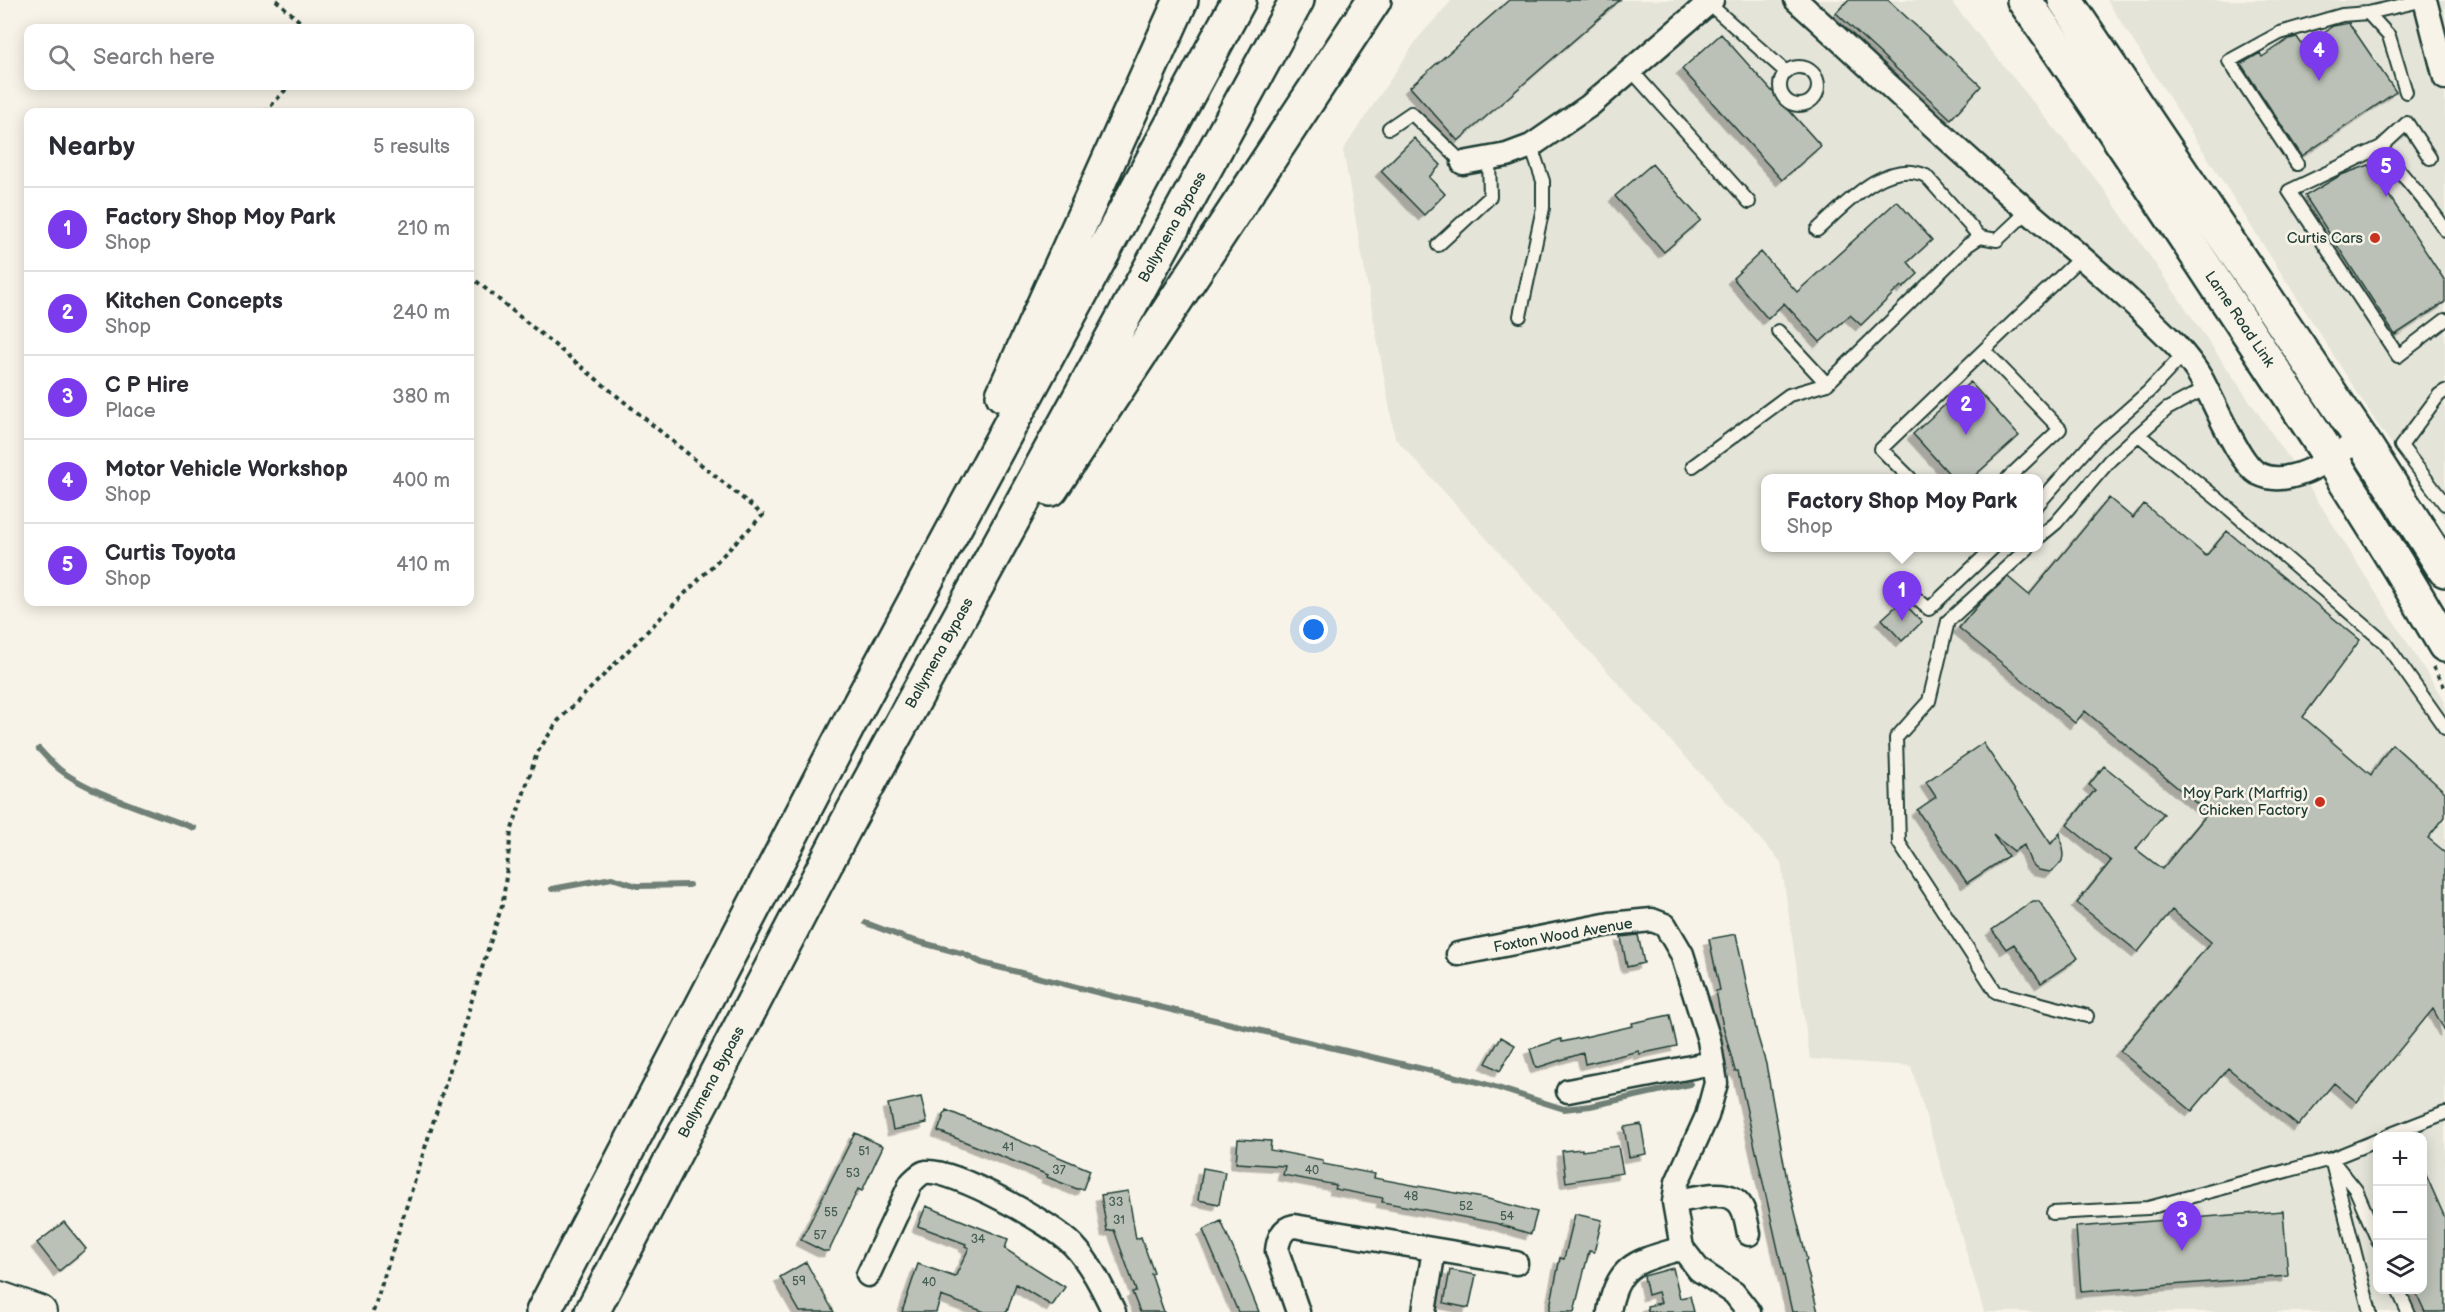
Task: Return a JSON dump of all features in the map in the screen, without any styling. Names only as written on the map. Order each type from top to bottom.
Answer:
[{"type":"main road","points":[[718,972],[1019,363],[1181,0]]},
{"type":"main road","points":[[543,1312],[718,972],[857,709],[1239,0]]},
{"type":"main road","name":"Ballymena Bypass","points":[[592,1312],[847,823],[1297,0]]},
{"type":"main road","points":[[847,823],[983,589],[1374,0]]},
{"type":"main road","name":"Larne Road Link","points":[[2024,0],[2094,99],[2332,458],[2391,551],[2445,645]]},
{"type":"main road","points":[[2065,0],[2361,439],[2445,570]]},
{"type":"street","points":[[1796,0],[2028,211],[2114,285],[2184,354],[2206,388],[2242,456],[2257,474],[2274,479],[2291,478],[2332,458],[2361,439]]},
{"type":"street","points":[[2425,0],[2445,78]]},
{"type":"street","points":[[1463,164],[1507,155],[1531,146],[1589,106],[1710,2]]},
{"type":"street","points":[[2420,531],[2445,559]]},
{"type":"street","name":"Foxton Wood Avenue","points":[[1458,954],[1610,924],[1652,920],[1665,925],[1682,954],[1709,1040],[1716,1083],[1707,1116],[1684,1161],[1677,1182],[1674,1202],[1682,1248],[1699,1270],[1734,1293],[1749,1312]]},
{"type":"street","points":[[1568,1091],[1712,1063]]},
{"type":"street","points":[[868,1275],[912,1183],[921,1174],[927,1172],[947,1176],[978,1188],[1056,1229],[1074,1245],[1089,1265],[1114,1312]]},
{"type":"street","points":[[1674,1202],[1726,1195],[1735,1199],[1744,1212],[1749,1234]]},
{"type":"street","points":[[1298,1312],[1278,1251],[1278,1241],[1289,1227],[1516,1263]]},
{"type":"street","points":[[1609,1312],[1611,1296],[1623,1272],[1647,1259],[1682,1248]]},
{"type":"street","points":[[1424,1312],[1434,1250]]},
{"type":"street","points":[[0,1298],[40,1312]]},
{"type":"lane","points":[[2296,164],[2229,61],[2280,33],[2342,15],[2368,13],[2425,0]]},
{"type":"lane","points":[[1710,2],[1786,72]]},
{"type":"lane","points":[[2368,13],[2389,36],[2406,92]]},
{"type":"lane","points":[[1631,70],[1749,202]]},
{"type":"lane","points":[[1389,128],[1412,113],[1463,164]]},
{"type":"lane","points":[[2430,158],[2407,123],[2381,147],[2289,190],[2398,356],[2445,320]]},
{"type":"lane","points":[[1520,315],[1543,208],[1543,181],[1531,146]]},
{"type":"lane","points":[[2381,147],[2398,171],[2434,211],[2445,230]]},
{"type":"lane","points":[[1438,245],[1490,197],[1489,159]]},
{"type":"lane","points":[[1817,230],[1866,186],[1901,171],[1916,171],[1926,176],[1980,237],[1997,240],[2028,211]]},
{"type":"lane","points":[[2434,211],[2445,203]]},
{"type":"lane","points":[[1693,466],[1789,395],[1827,384],[1968,245],[1980,237]]},
{"type":"lane","points":[[1906,474],[1881,449],[2081,257]]},
{"type":"lane","points":[[1778,331],[1827,384]]},
{"type":"lane","points":[[1985,351],[2060,429],[2012,474]]},
{"type":"lane","points":[[2043,498],[2097,437],[2148,392],[2184,354]]},
{"type":"lane","points":[[2043,534],[2056,522],[2110,460],[2167,409],[2206,388]]},
{"type":"lane","points":[[2445,392],[2439,395],[2401,446],[2445,504]]},
{"type":"lane","points":[[2139,435],[2220,501],[2385,643],[2445,728]]},
{"type":"lane","points":[[1901,586],[1929,609],[1989,552]]},
{"type":"lane","points":[[2024,552],[1948,621],[1929,701],[1896,738],[1899,843],[1996,992],[2087,1016]]},
{"type":"lane","points":[[2398,1132],[2445,1113]]},
{"type":"lane","points":[[2053,1214],[2148,1208],[2331,1159],[2373,1142]]},
{"type":"lane","points":[[2331,1159],[2356,1190],[2378,1240]]},
{"type":"lane","points":[[2331,1159],[2370,1312]]},
{"type":"lane","points":[[2400,1294],[2408,1312]]},
{"type":"path","points":[[276,0],[303,24]]},
{"type":"path","points":[[269,108],[285,90]]},
{"type":"path","points":[[373,1312],[503,902],[511,832],[537,753],[558,721],[763,515],[474,279]]},
{"type":"shaded area","points":[[1452,0],[1950,0],[2103,188],[2313,493],[2445,702],[2445,1312],[1984,1312],[1911,1066],[1810,1059],[1781,862],[1395,438],[1343,150],[1418,38]]},
{"type":"shaded area","points":[[2107,0],[2445,0],[2445,519],[2376,422]]},
{"type":"building","points":[[1509,0],[1620,0],[1458,141],[1410,87]]},
{"type":"building","points":[[1848,0],[1888,0],[1981,86],[1951,119],[1836,13]]},
{"type":"building","points":[[2349,23],[2396,92],[2302,156],[2241,64],[2260,53],[2262,57],[2289,39],[2297,37],[2303,46],[2333,26]]},
{"type":"building","points":[[1721,34],[1821,146],[1782,180],[1682,69]]},
{"type":"building","points":[[1414,138],[1441,165],[1429,177],[1445,194],[1424,215],[1381,171]]},
{"type":"building","points":[[1652,164],[1701,220],[1664,252],[1615,196]]},
{"type":"building","name":"Curtis Cars","points":[[2369,165],[2445,281],[2445,302],[2395,335],[2305,196],[2341,175]]},
{"type":"building","points":[[1897,201],[1932,240],[1908,262],[1918,274],[1903,288],[1901,286],[1861,325],[1850,315],[1820,342],[1784,303],[1768,319],[1733,278],[1761,252],[1797,292]]},
{"type":"building","points":[[1970,382],[2019,436],[1976,474],[1949,474],[1913,434]]},
{"type":"building","name":"Moy Park (Marfrig) Chicken Factory","points":[[2109,498],[2133,518],[2144,504],[2206,556],[2227,531],[2360,640],[2303,717],[2371,775],[2392,744],[2445,792],[2445,817],[2428,838],[2445,852],[2445,1031],[2433,1009],[2357,1102],[2334,1083],[2298,1126],[2228,1068],[2192,1111],[2120,1051],[2211,942],[2172,910],[2138,952],[2077,903],[2111,861],[2067,825],[2095,790],[2089,785],[2104,766],[2164,814],[2136,849],[2162,869],[2208,813],[2085,711],[2075,723],[1959,628],[1979,604],[2008,577],[2029,595]]},
{"type":"building","points":[[1902,601],[1922,622],[1902,641],[1882,619]]},
{"type":"building","points":[[1983,743],[2051,844],[2060,833],[2062,861],[2050,872],[2039,870],[2031,863],[2024,845],[2014,851],[1993,835],[2008,856],[1967,883],[1917,810],[1936,797],[1926,782]]},
{"type":"building","points":[[2033,901],[2039,901],[2078,958],[2041,983],[2014,944],[2006,949],[1992,930]]},
{"type":"building","points":[[1736,934],[1757,1034],[1766,1064],[1787,1180],[1818,1312],[1792,1312],[1738,1071],[1735,1071],[1722,1022],[1716,991],[1720,990],[1709,939]]},
{"type":"building","points":[[1638,935],[1644,963],[1627,967],[1621,937]]},
{"type":"building","points":[[1670,1015],[1677,1046],[1639,1054],[1639,1051],[1585,1064],[1583,1053],[1536,1068],[1530,1049],[1561,1039],[1562,1042]]},
{"type":"building","points":[[1501,1037],[1515,1045],[1500,1071],[1486,1063]]},
{"type":"building","points":[[921,1097],[927,1123],[893,1130],[888,1104]]},
{"type":"building","points":[[946,1110],[1090,1170],[1083,1189],[1077,1189],[1047,1177],[1048,1175],[938,1131]]},
{"type":"building","points":[[1641,1124],[1646,1154],[1629,1157],[1624,1127]]},
{"type":"building","points":[[855,1133],[883,1146],[862,1191],[858,1189],[829,1251],[823,1251],[801,1240]]},
{"type":"building","points":[[1238,1139],[1271,1141],[1270,1150],[1323,1160],[1323,1164],[1375,1174],[1374,1178],[1488,1199],[1537,1212],[1531,1234],[1495,1223],[1382,1202],[1383,1198],[1335,1189],[1336,1185],[1283,1175],[1285,1166],[1236,1163]]},
{"type":"building","points":[[1618,1146],[1623,1173],[1566,1182],[1562,1151]]},
{"type":"building","points":[[1203,1168],[1225,1172],[1219,1204],[1198,1200]]},
{"type":"building","points":[[2427,1177],[2445,1218],[2445,1312],[2425,1312],[2417,1294],[2427,1294]]},
{"type":"building","points":[[1128,1191],[1136,1239],[1141,1237],[1154,1273],[1151,1274],[1164,1312],[1140,1312],[1132,1292],[1136,1291],[1114,1230],[1107,1231],[1101,1195]]},
{"type":"building","points":[[926,1206],[1008,1239],[1005,1249],[1065,1287],[1052,1306],[1016,1284],[1007,1312],[985,1312],[941,1296],[936,1312],[902,1312],[918,1264],[955,1277],[969,1248],[965,1246],[966,1244],[918,1226]]},
{"type":"building","points":[[2283,1211],[2288,1276],[2081,1292],[2076,1227]]},
{"type":"building","points":[[1575,1214],[1602,1220],[1594,1252],[1589,1251],[1574,1312],[1549,1312],[1560,1258],[1564,1259]]},
{"type":"building","points":[[1221,1221],[1259,1312],[1238,1312],[1203,1230]]},
{"type":"building","points":[[64,1222],[86,1249],[59,1271],[37,1243]]},
{"type":"building","points":[[806,1262],[834,1312],[800,1312],[780,1277]]},
{"type":"building","points":[[1673,1268],[1680,1298],[1690,1296],[1694,1312],[1648,1312],[1647,1306],[1661,1303],[1658,1292],[1648,1295],[1644,1276]]},
{"type":"building","points":[[1450,1270],[1476,1275],[1469,1308],[1444,1303]]},
{"type":"waterway","points":[[39,749],[59,769],[88,787],[194,828]]},
{"type":"waterway","points":[[552,889],[612,878],[637,886],[689,885]]},
{"type":"waterway","points":[[866,923],[908,939],[964,954],[982,963],[1482,1083],[1564,1109],[1590,1106],[1690,1084]]},
{"type":"place","name":"Motor Vehicle Workshop","points":[[2319,81]]},
{"type":"place","name":"Curtis Toyota","points":[[2386,197]]},
{"type":"place","name":"Curtis Cars","points":[[2375,238]]},
{"type":"place","name":"Kitchen Concepts","points":[[1966,435]]},
{"type":"place","name":"Factory Shop Moy Park","points":[[1902,621]]},
{"type":"place","name":"Moy Park (Marfrig) Chicken Factory","points":[[2320,802]]},
{"type":"place","name":"C P Hire","points":[[2182,1251]]}]
